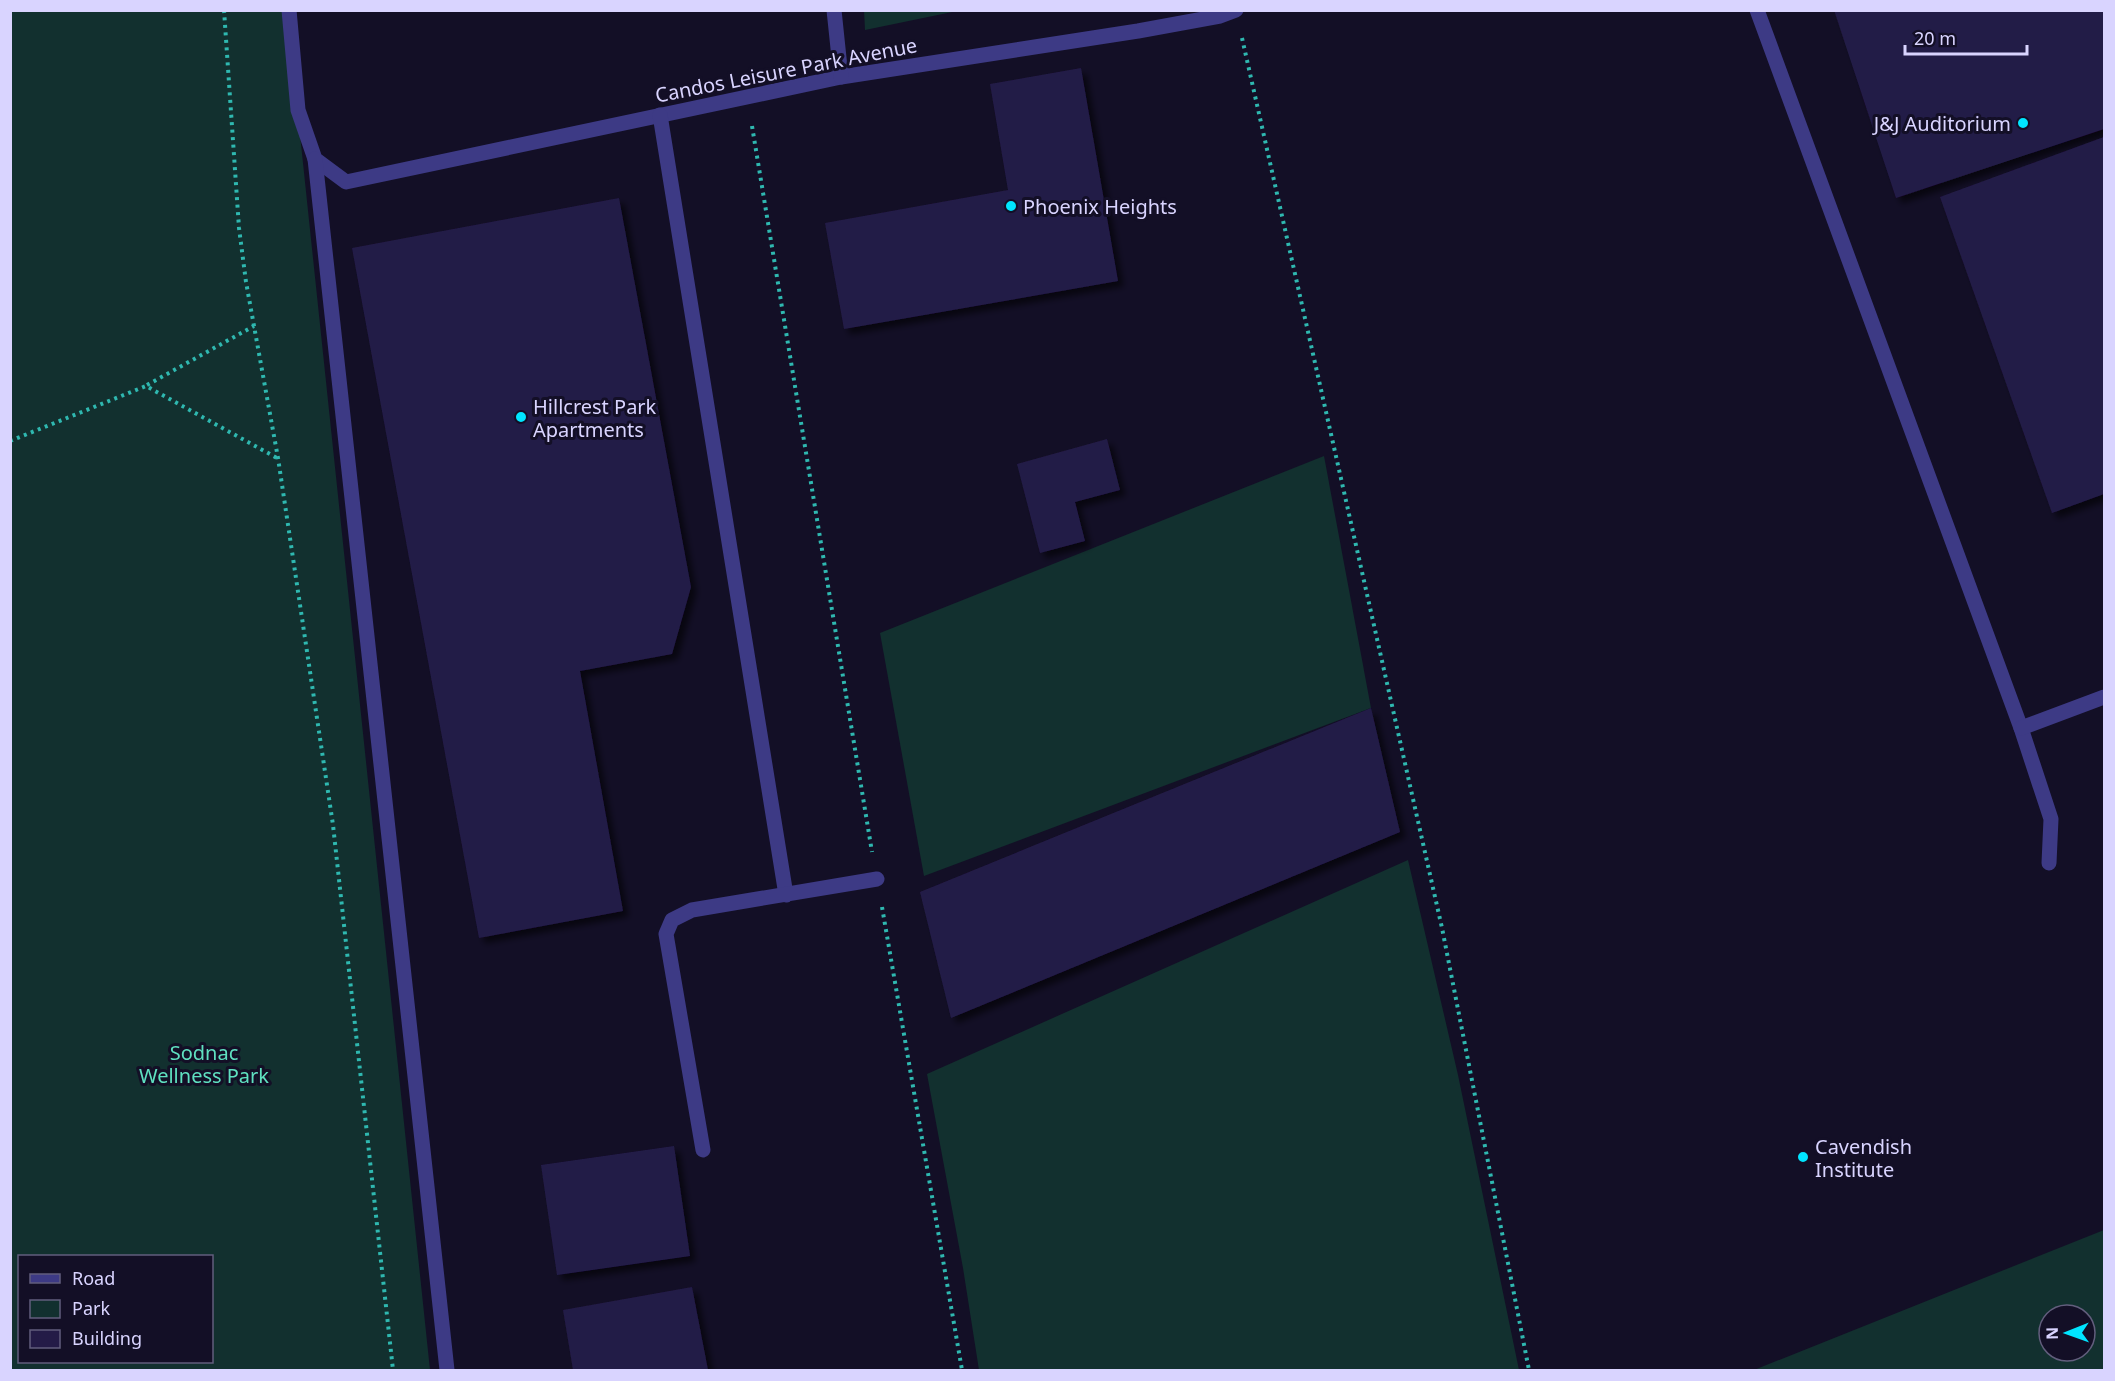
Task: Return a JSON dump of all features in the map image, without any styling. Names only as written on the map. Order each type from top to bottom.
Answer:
[{"type":"street","points":[[289,10],[298,110],[315,159],[447,1371]]},
{"type":"street","points":[[834,10],[841,77]]},
{"type":"street","points":[[1757,10],[2021,728],[2051,819],[2049,863]]},
{"type":"street","name":"Candos Leisure Park Avenue","points":[[315,159],[346,182],[841,77],[1138,30],[1220,16],[1234,11]]},
{"type":"street","points":[[660,115],[786,895]]},
{"type":"street","points":[[2021,728],[2104,697]]},
{"type":"street","points":[[703,1150],[666,934],[672,920],[692,910],[877,879]]},
{"type":"path","points":[[224,10],[238,228],[278,458],[333,825],[393,1371]]},
{"type":"path","points":[[1234,11],[1442,928],[1529,1371]]},
{"type":"path","points":[[747,97],[877,879],[962,1371]]},
{"type":"path","points":[[10,441],[146,386],[254,326]]},
{"type":"path","points":[[146,386],[278,458]]},
{"type":"green space","points":[[864,10],[957,10],[957,11],[865,30]]},
{"type":"green space","name":"Sodnac Wellness Park","points":[[10,11],[287,11],[430,1370],[11,1370]]},
{"type":"green space","points":[[1324,456],[1371,708],[924,876],[880,633]]},
{"type":"green space","points":[[1408,860],[1458,1075],[1519,1370],[979,1370],[963,1268],[927,1074]]},
{"type":"green space","points":[[2104,1230],[2104,1370],[1754,1370]]},
{"type":"building","points":[[1834,10],[2104,10],[2104,129],[1896,198]]},
{"type":"building","name":"Phoenix Heights","points":[[1081,68],[1118,281],[844,329],[825,223],[1008,190],[990,84]]},
{"type":"building","points":[[2104,137],[2104,494],[2052,513],[1940,197]]},
{"type":"building","name":"Hillcrest Park Apartments","points":[[619,198],[691,587],[672,654],[580,671],[623,911],[479,938],[352,248]]},
{"type":"building","points":[[1107,439],[1120,490],[1075,502],[1085,541],[1040,553],[1017,464]]},
{"type":"building","points":[[1371,708],[1400,832],[951,1018],[920,892]]},
{"type":"building","points":[[674,1146],[690,1256],[557,1275],[541,1165]]},
{"type":"building","points":[[692,1287],[708,1370],[573,1370],[563,1310]]},
{"type":"place","name":"J&J Auditorium","points":[[2023,123]]},
{"type":"place","name":"Phoenix Heights","points":[[1011,206]]},
{"type":"place","name":"Hillcrest Park Apartments","points":[[521,417]]},
{"type":"place","name":"Cavendish Institute","points":[[1803,1157]]}]
